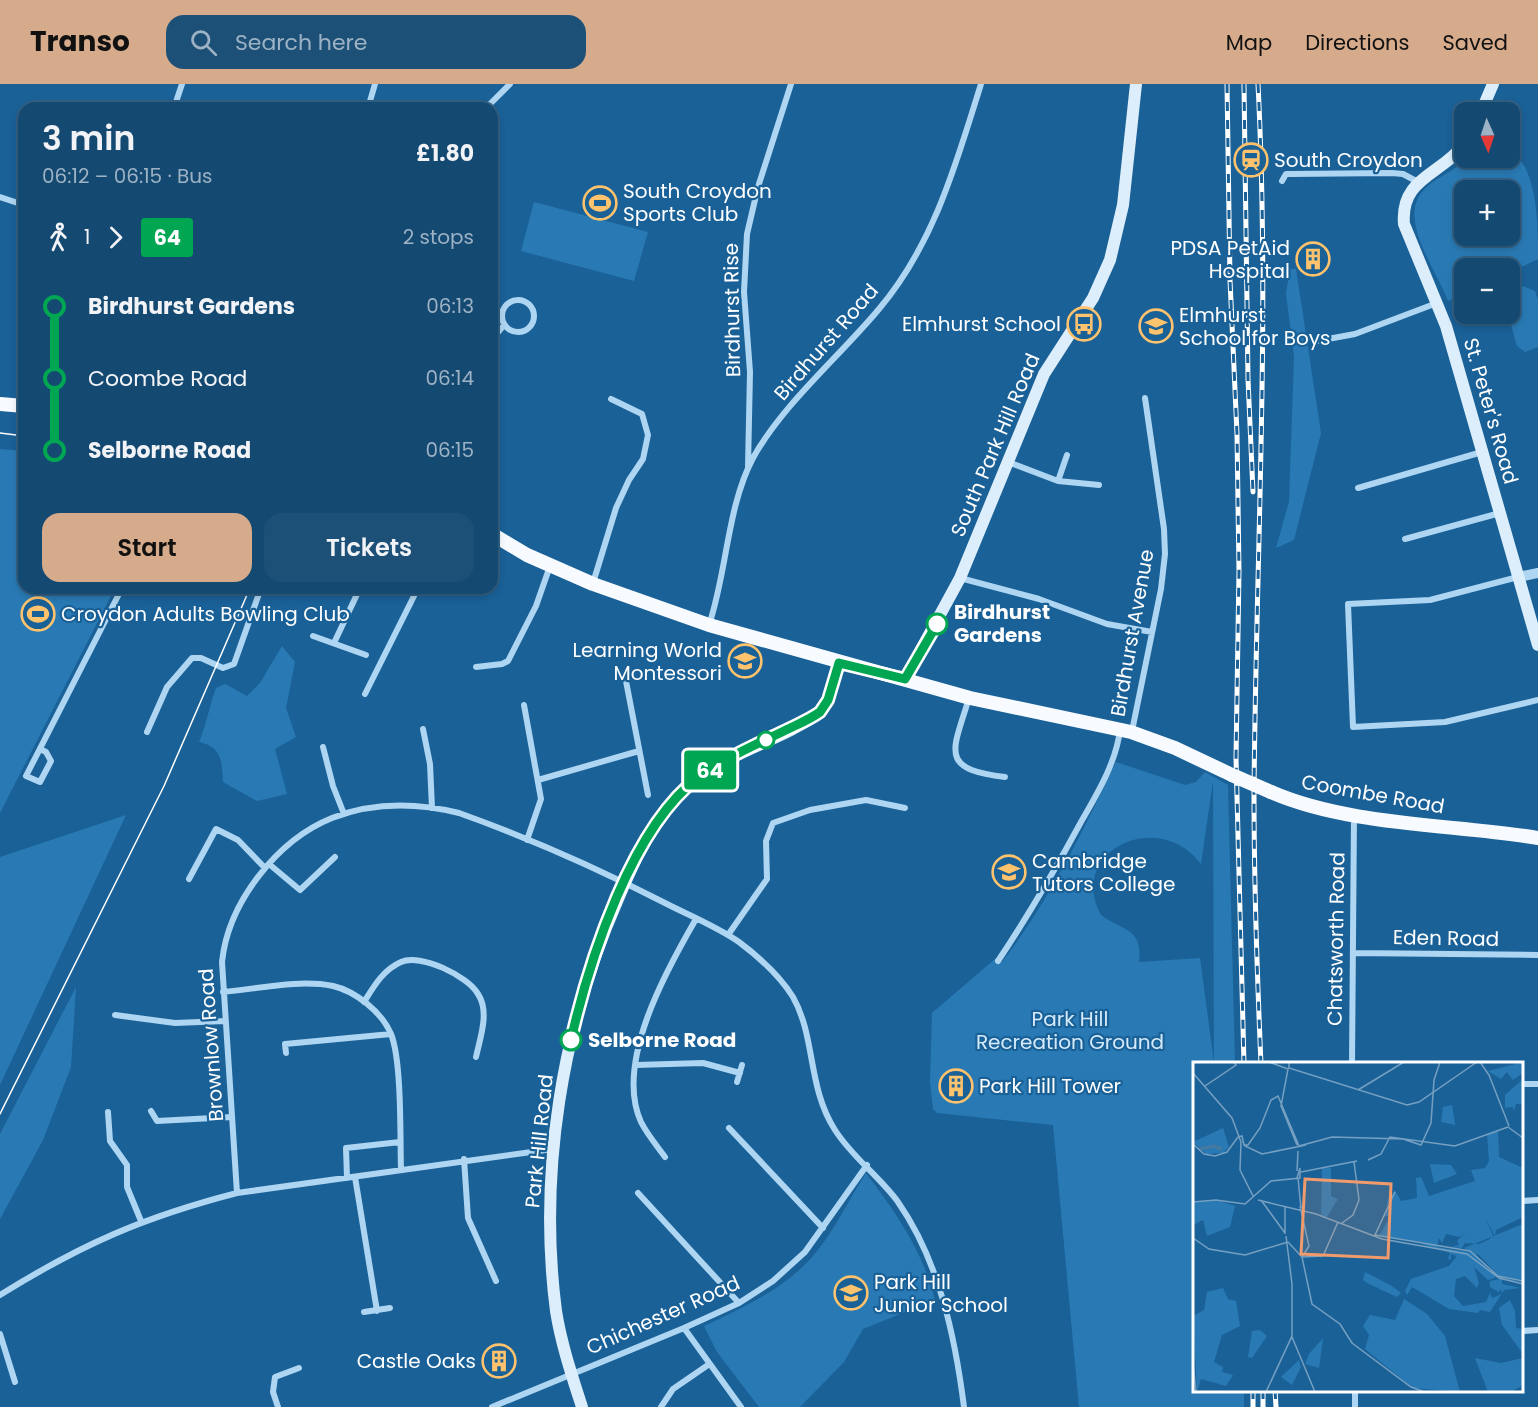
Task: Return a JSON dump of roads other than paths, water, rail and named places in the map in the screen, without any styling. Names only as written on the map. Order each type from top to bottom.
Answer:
[{"type":"main road","name":"South Park Hill Road","points":[[905,679],[960,578],[1044,374],[1093,298],[1110,260],[1123,206],[1136,84]]},
{"type":"main road","points":[[1485,102],[1494,84]]},
{"type":"main road","name":"St. Peter's Road","points":[[1454,155],[1418,182],[1406,201],[1404,224],[1438,303],[1538,645]]},
{"type":"main road","points":[[0,404],[18,406]]},
{"type":"main road","name":"Coombe Road","points":[[498,537],[550,566],[593,584],[709,625],[970,698],[1126,731],[1175,748],[1271,792],[1308,805],[1354,814],[1537,838]]},
{"type":"main road","name":"Park Hill Road","points":[[582,1407],[556,1311],[551,1198],[554,1149],[564,1078],[582,997],[598,948],[625,882],[657,820],[698,778],[737,754],[820,712],[828,700],[839,663]]},
{"type":"street","points":[[176,102],[182,84]]},
{"type":"street","points":[[370,102],[375,84]]},
{"type":"street","points":[[492,102],[510,84]]},
{"type":"street","name":"Birdhurst Rise","points":[[748,469],[750,372],[744,292],[747,234],[758,187],[791,84]]},
{"type":"street","name":"Birdhurst Road","points":[[709,625],[742,483],[748,469],[771,431],[879,309],[914,260],[944,198],[981,84]]},
{"type":"street","points":[[1282,181],[1286,174],[1392,173],[1403,174],[1418,182]]},
{"type":"street","points":[[0,197],[18,203]]},
{"type":"street","points":[[498,332],[504,325],[502,311],[508,303],[519,300],[532,309],[533,320],[524,331],[513,331],[504,325]]},
{"type":"street","points":[[1317,341],[1355,334],[1438,303]]},
{"type":"street","name":"Birdhurst Avenue","points":[[998,961],[1040,896],[1091,804],[1126,731],[1152,632],[1161,589],[1165,546],[1145,398]]},
{"type":"street","points":[[593,584],[616,508],[629,480],[643,459],[648,435],[642,414],[611,399]]},
{"type":"street","points":[[1358,488],[1482,452]]},
{"type":"street","points":[[1058,481],[1067,454]]},
{"type":"street","points":[[1007,462],[1058,481],[1099,485]]},
{"type":"street","points":[[1405,539],[1500,513]]},
{"type":"street","points":[[476,667],[508,661],[537,606],[550,566]]},
{"type":"street","points":[[1538,573],[1430,600],[1348,604],[1353,727],[1425,724],[1483,715],[1538,700]]},
{"type":"street","points":[[960,578],[1039,599],[1107,624],[1152,632]]},
{"type":"street","points":[[40,749],[46,752],[51,761],[40,782],[26,776],[119,594]]},
{"type":"street","points":[[147,732],[167,687],[192,658],[201,658],[223,668],[234,664],[259,594]]},
{"type":"street","points":[[334,643],[357,594]]},
{"type":"street","points":[[365,694],[415,594]]},
{"type":"street","points":[[313,636],[366,655]]},
{"type":"street","points":[[625,676],[648,795]]},
{"type":"street","points":[[970,698],[955,744],[957,757],[972,772],[1005,777]]},
{"type":"street","points":[[524,705],[541,805],[527,840]]},
{"type":"street","points":[[423,729],[429,764],[432,808]]},
{"type":"street","points":[[323,747],[333,786],[344,814]]},
{"type":"street","points":[[538,780],[639,751]]},
{"type":"street","points":[[728,935],[767,879],[766,841],[772,823],[810,810],[866,800],[905,807]]},
{"type":"street","name":"Brownlow Road","points":[[237,1193],[222,962],[230,926],[243,899],[267,866],[314,827],[344,814],[390,805],[432,808],[459,813],[625,882],[728,935],[763,962],[793,997],[804,1023],[811,1069],[822,1105],[836,1131],[897,1202],[930,1262],[956,1358],[964,1407]]},
{"type":"street","name":"Chatsworth Road","points":[[1352,1062],[1354,814]]},
{"type":"street","points":[[189,879],[216,830],[238,840],[267,866],[300,890],[335,857]]},
{"type":"street","points":[[665,1157],[641,1122],[635,1101],[636,1065],[650,1011],[665,975],[696,919]]},
{"type":"street","name":"Eden Road","points":[[1353,953],[1538,955]]},
{"type":"street","points":[[364,1002],[386,970],[403,960],[418,960],[446,969],[466,981],[478,994],[483,1023],[476,1057]]},
{"type":"street","points":[[223,992],[309,984],[334,986],[364,1002],[381,1017],[391,1034],[396,1054],[401,1170]]},
{"type":"street","points":[[115,1015],[175,1023],[225,1021]]},
{"type":"street","points":[[286,1053],[285,1044],[391,1034]]},
{"type":"street","points":[[636,1065],[703,1063],[740,1072]]},
{"type":"street","points":[[737,1082],[742,1065]]},
{"type":"street","points":[[151,1111],[158,1121],[232,1117]]},
{"type":"street","points":[[108,1112],[110,1141],[127,1165],[127,1187],[141,1221]]},
{"type":"street","points":[[729,1128],[823,1228]]},
{"type":"street","points":[[347,1178],[346,1148],[400,1142]]},
{"type":"street","points":[[0,1295],[63,1257],[141,1221],[172,1210],[237,1193],[464,1159],[554,1149]]},
{"type":"street","points":[[464,1159],[468,1218],[496,1281]]},
{"type":"street","name":"Chichester Road","points":[[492,1407],[739,1303],[773,1281],[804,1252],[867,1165]]},
{"type":"street","points":[[355,1177],[377,1311]]},
{"type":"street","points":[[638,1193],[739,1303]]},
{"type":"street","points":[[1523,1201],[1538,1200]]},
{"type":"street","points":[[364,1312],[390,1308]]},
{"type":"street","points":[[684,1328],[708,1365],[741,1407]]},
{"type":"street","points":[[1523,1331],[1538,1330]]},
{"type":"street","points":[[0,1334],[15,1382]]},
{"type":"street","points":[[661,1407],[673,1389],[708,1365]]},
{"type":"street","points":[[278,1407],[273,1392],[275,1377],[299,1368]]},
{"type":"tram line","points":[[0,433],[18,435]]},
{"type":"tram line","points":[[0,1114],[164,786],[247,594]]},
{"type":"railway","points":[[1227,84],[1230,280],[1237,434],[1239,571],[1236,758],[1244,1062]]},
{"type":"railway","points":[[1244,84],[1248,379],[1253,492]]},
{"type":"railway","points":[[1258,84],[1263,350],[1254,793],[1261,1062]]},
{"type":"railway","points":[[1253,1392],[1253,1407]]},
{"type":"railway","points":[[1263,1392],[1263,1407]]},
{"type":"railway","points":[[1275,1392],[1276,1407]]},
{"type":"place","name":"South Croydon","points":[[1251,160]]},
{"type":"place","name":"South Croydon Sports Club","points":[[600,203]]},
{"type":"place","name":"PDSA PetAid Hospital","points":[[1313,259]]},
{"type":"place","name":"Elmhurst School","points":[[1084,324]]},
{"type":"place","name":"Elmhurst School for Boys","points":[[1156,326]]},
{"type":"place","name":"Croydon Adults Bowling Club","points":[[38,614]]},
{"type":"place","name":"Birdhurst Gardens","points":[[937,624]]},
{"type":"place","name":"Learning World Montessori","points":[[745,661]]},
{"type":"place","name":"Cambridge Tutors College","points":[[1009,872]]},
{"type":"place","name":"Selborne Road","points":[[571,1040]]},
{"type":"place","name":"Park Hill Tower","points":[[956,1086]]},
{"type":"place","name":"Park Hill Junior School","points":[[851,1293]]},
{"type":"place","name":"Castle Oaks","points":[[499,1361]]},
{"type":"park label","name":"Park Hill Recreation Ground","points":[[1070,1030]]}]
